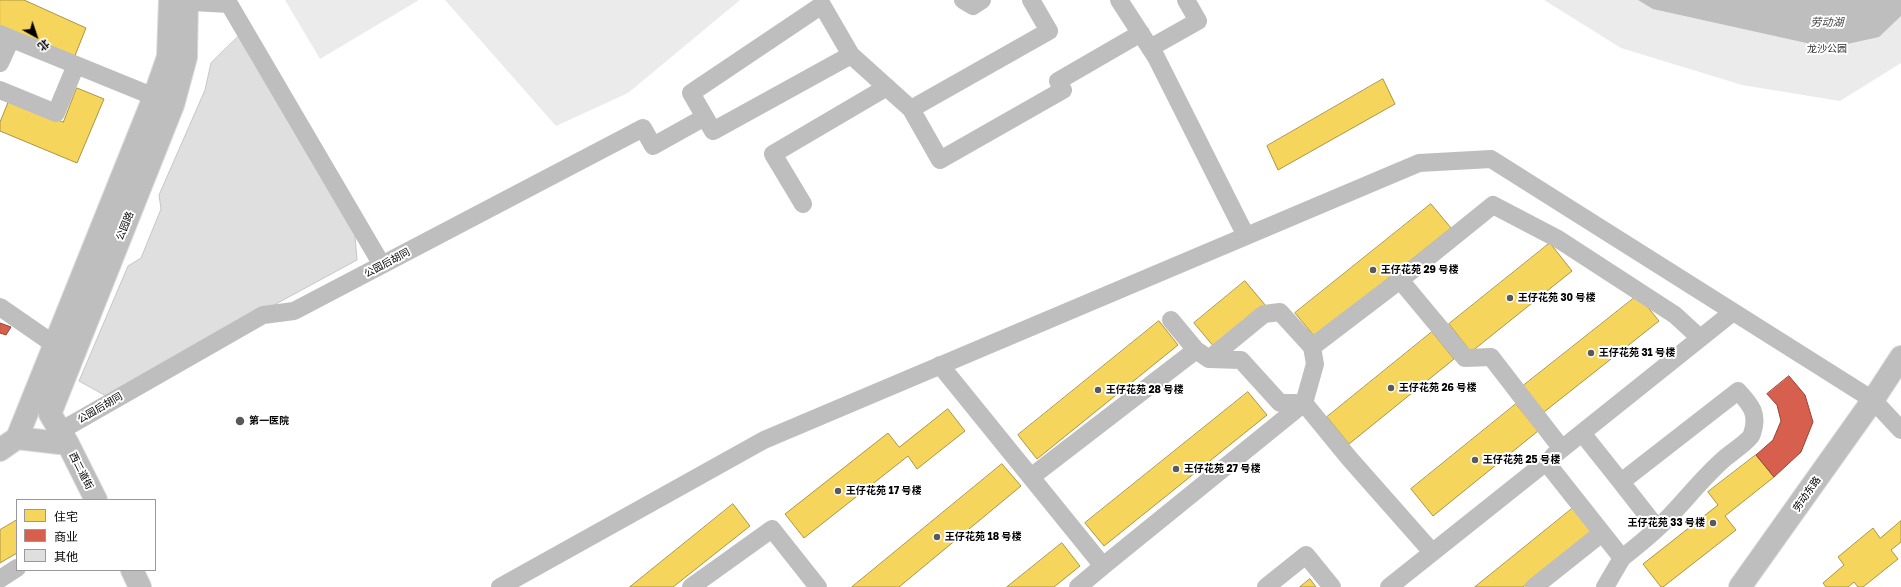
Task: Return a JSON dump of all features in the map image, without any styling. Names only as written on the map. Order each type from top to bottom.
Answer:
[{"type":"main road","name":"公园路","points":[[64,438],[50,414],[164,101],[168,57],[179,1]]},
{"type":"main road","name":"公园路","points":[[5,447],[55,345],[164,101]]},
{"type":"main road","name":"劳动东路","points":[[1740,587],[1873,400],[1901,357]]},
{"type":"main road","name":"西二道街","points":[[5,447],[64,438],[95,499]]},
{"type":"main road","points":[[132,571],[140,587]]},
{"type":"street","points":[[963,0],[973,6],[982,0]]},
{"type":"street","points":[[911,109],[1049,31],[1031,0]]},
{"type":"street","points":[[1119,0],[1145,41],[1246,236]]},
{"type":"street","points":[[851,55],[713,131],[692,92],[825,2],[851,55],[911,109],[940,160],[1063,90],[1058,81],[1145,41],[1198,21],[1186,0]]},
{"type":"street","points":[[179,1],[229,4],[382,266]]},
{"type":"street","points":[[0,63],[6,36],[164,101]]},
{"type":"street","points":[[0,90],[56,113],[76,65]]},
{"type":"street","points":[[803,204],[772,154],[886,87]]},
{"type":"street","name":"公园后胡同","points":[[64,438],[263,314],[294,311],[643,128],[653,146],[705,117]]},
{"type":"street","points":[[500,587],[764,440],[1419,163],[1491,159],[1873,400],[1901,430]]},
{"type":"street","points":[[1312,348],[1493,205],[1558,239],[1675,315],[1700,338]]},
{"type":"street","points":[[1400,280],[1465,358],[1490,357],[1562,449]]},
{"type":"street","points":[[0,307],[55,345]]},
{"type":"street","points":[[1031,477],[1202,354],[1264,314],[1280,312],[1312,348],[1314,364],[1304,402],[1078,587]]},
{"type":"street","points":[[1389,587],[1733,312]]},
{"type":"street","points":[[1172,320],[1202,354],[1241,360],[1280,404],[1304,402]]},
{"type":"street","points":[[940,365],[1103,566]]},
{"type":"street","points":[[1605,587],[1622,558],[1657,528],[1695,487],[1720,463],[1752,436],[1755,421],[1753,407],[1738,391],[1621,482]]},
{"type":"street","points":[[1304,402],[1349,458],[1432,552]]},
{"type":"street","points":[[1582,433],[1657,528]]},
{"type":"street","points":[[1546,462],[1622,558]]},
{"type":"street","points":[[691,587],[772,529],[818,587]]},
{"type":"street","points":[[1534,587],[1602,533]]},
{"type":"street","points":[[1266,587],[1306,555],[1332,587]]},
{"type":"street","points":[[0,578],[16,569]]},
{"type":"green space","points":[[285,0],[419,0],[320,59]]},
{"type":"green space","points":[[445,0],[740,0],[628,93],[556,126]]},
{"type":"green space","name":"龙沙公园","points":[[1544,0],[1901,0],[1901,63],[1840,101],[1742,85],[1621,48]]},
{"type":"water","name":"劳动湖","points":[[1638,0],[1901,0],[1901,16],[1879,37],[1829,48],[1653,9]]},
{"type":"building: 住宅","points":[[0,0],[24,0],[86,28],[74,58],[0,26]]},
{"type":"building: 住宅","points":[[1383,79],[1395,104],[1278,170],[1267,146]]},
{"type":"building: 住宅","points":[[77,88],[104,99],[77,163],[0,131],[0,122],[9,100],[63,122]]},
{"type":"building: 住宅","name":"王仔花苑 29 号楼","points":[[1431,204],[1451,228],[1315,337],[1295,313]]},
{"type":"building: 住宅","name":"王仔花苑 30 号楼","points":[[1550,243],[1572,271],[1471,352],[1449,324]]},
{"type":"building: 住宅","points":[[1245,281],[1266,306],[1215,348],[1194,323]]},
{"type":"building: 住宅","name":"王仔花苑 31 号楼","points":[[1638,295],[1659,321],[1544,412],[1523,386]]},
{"type":"building: 住宅","name":"王仔花苑 28 号楼","points":[[1159,321],[1178,345],[1037,459],[1018,435]]},
{"type":"building: 住宅","name":"王仔花苑 26 号楼","points":[[1432,332],[1454,359],[1349,444],[1327,417]]},
{"type":"building: 住宅","name":"王仔花苑 27 号楼","points":[[1248,392],[1267,415],[1104,546],[1085,523]]},
{"type":"building: 住宅","name":"王仔花苑 25 号楼","points":[[1516,404],[1538,431],[1433,516],[1411,489]]},
{"type":"building: 住宅","name":"王仔花苑 17 号楼","points":[[948,409],[965,431],[917,469],[908,456],[804,538],[785,514],[888,433],[899,447]]},
{"type":"building: 住宅","name":"王仔花苑 33 号楼","points":[[1756,455],[1774,477],[1725,516],[1736,530],[1663,587],[1661,587],[1643,564],[1718,505],[1708,492]]},
{"type":"building: 住宅","name":"王仔花苑 18 号楼","points":[[1002,464],[1021,486],[899,587],[852,587]]},
{"type":"building: 住宅","points":[[733,504],[750,526],[673,587],[630,587]]},
{"type":"building: 住宅","points":[[1573,508],[1592,531],[1523,587],[1475,587]]},
{"type":"building: 住宅","points":[[16,521],[16,554],[0,563],[0,530]]},
{"type":"building: 住宅","points":[[1901,521],[1901,542],[1891,550],[1898,559],[1863,587],[1858,587],[1854,582],[1848,587],[1826,587],[1823,583],[1844,565],[1838,557],[1873,528],[1880,538]]},
{"type":"building: 住宅","points":[[1062,543],[1080,566],[1054,587],[1007,587]]},
{"type":"building: 住宅","points":[[1310,579],[1316,587],[1300,587]]},
{"type":"building: 商业","points":[[0,323],[11,327],[6,335],[0,333]]},
{"type":"building: 商业","points":[[1789,376],[1805,395],[1813,422],[1801,452],[1774,477],[1756,455],[1773,440],[1781,421],[1777,405],[1767,394]]},
{"type":"building: 其他","points":[[239,36],[354,224],[357,260],[106,396],[79,381],[128,266],[141,258],[161,209],[159,195],[205,90],[211,63]]},
{"type":"place","name":"王仔花苑 29 号楼","points":[[1373,270]]},
{"type":"place","name":"王仔花苑 30 号楼","points":[[1510,298]]},
{"type":"place","name":"王仔花苑 31 号楼","points":[[1591,353]]},
{"type":"place","name":"王仔花苑 26 号楼","points":[[1391,388]]},
{"type":"place","name":"王仔花苑 28 号楼","points":[[1098,390]]},
{"type":"place","name":"第一医院","points":[[240,421]]},
{"type":"place","name":"王仔花苑 25 号楼","points":[[1475,460]]},
{"type":"place","name":"王仔花苑 27 号楼","points":[[1176,469]]},
{"type":"place","name":"王仔花苑 17 号楼","points":[[838,491]]},
{"type":"place","name":"王仔花苑 33 号楼","points":[[1713,523]]},
{"type":"place","name":"王仔花苑 18 号楼","points":[[937,537]]}]
